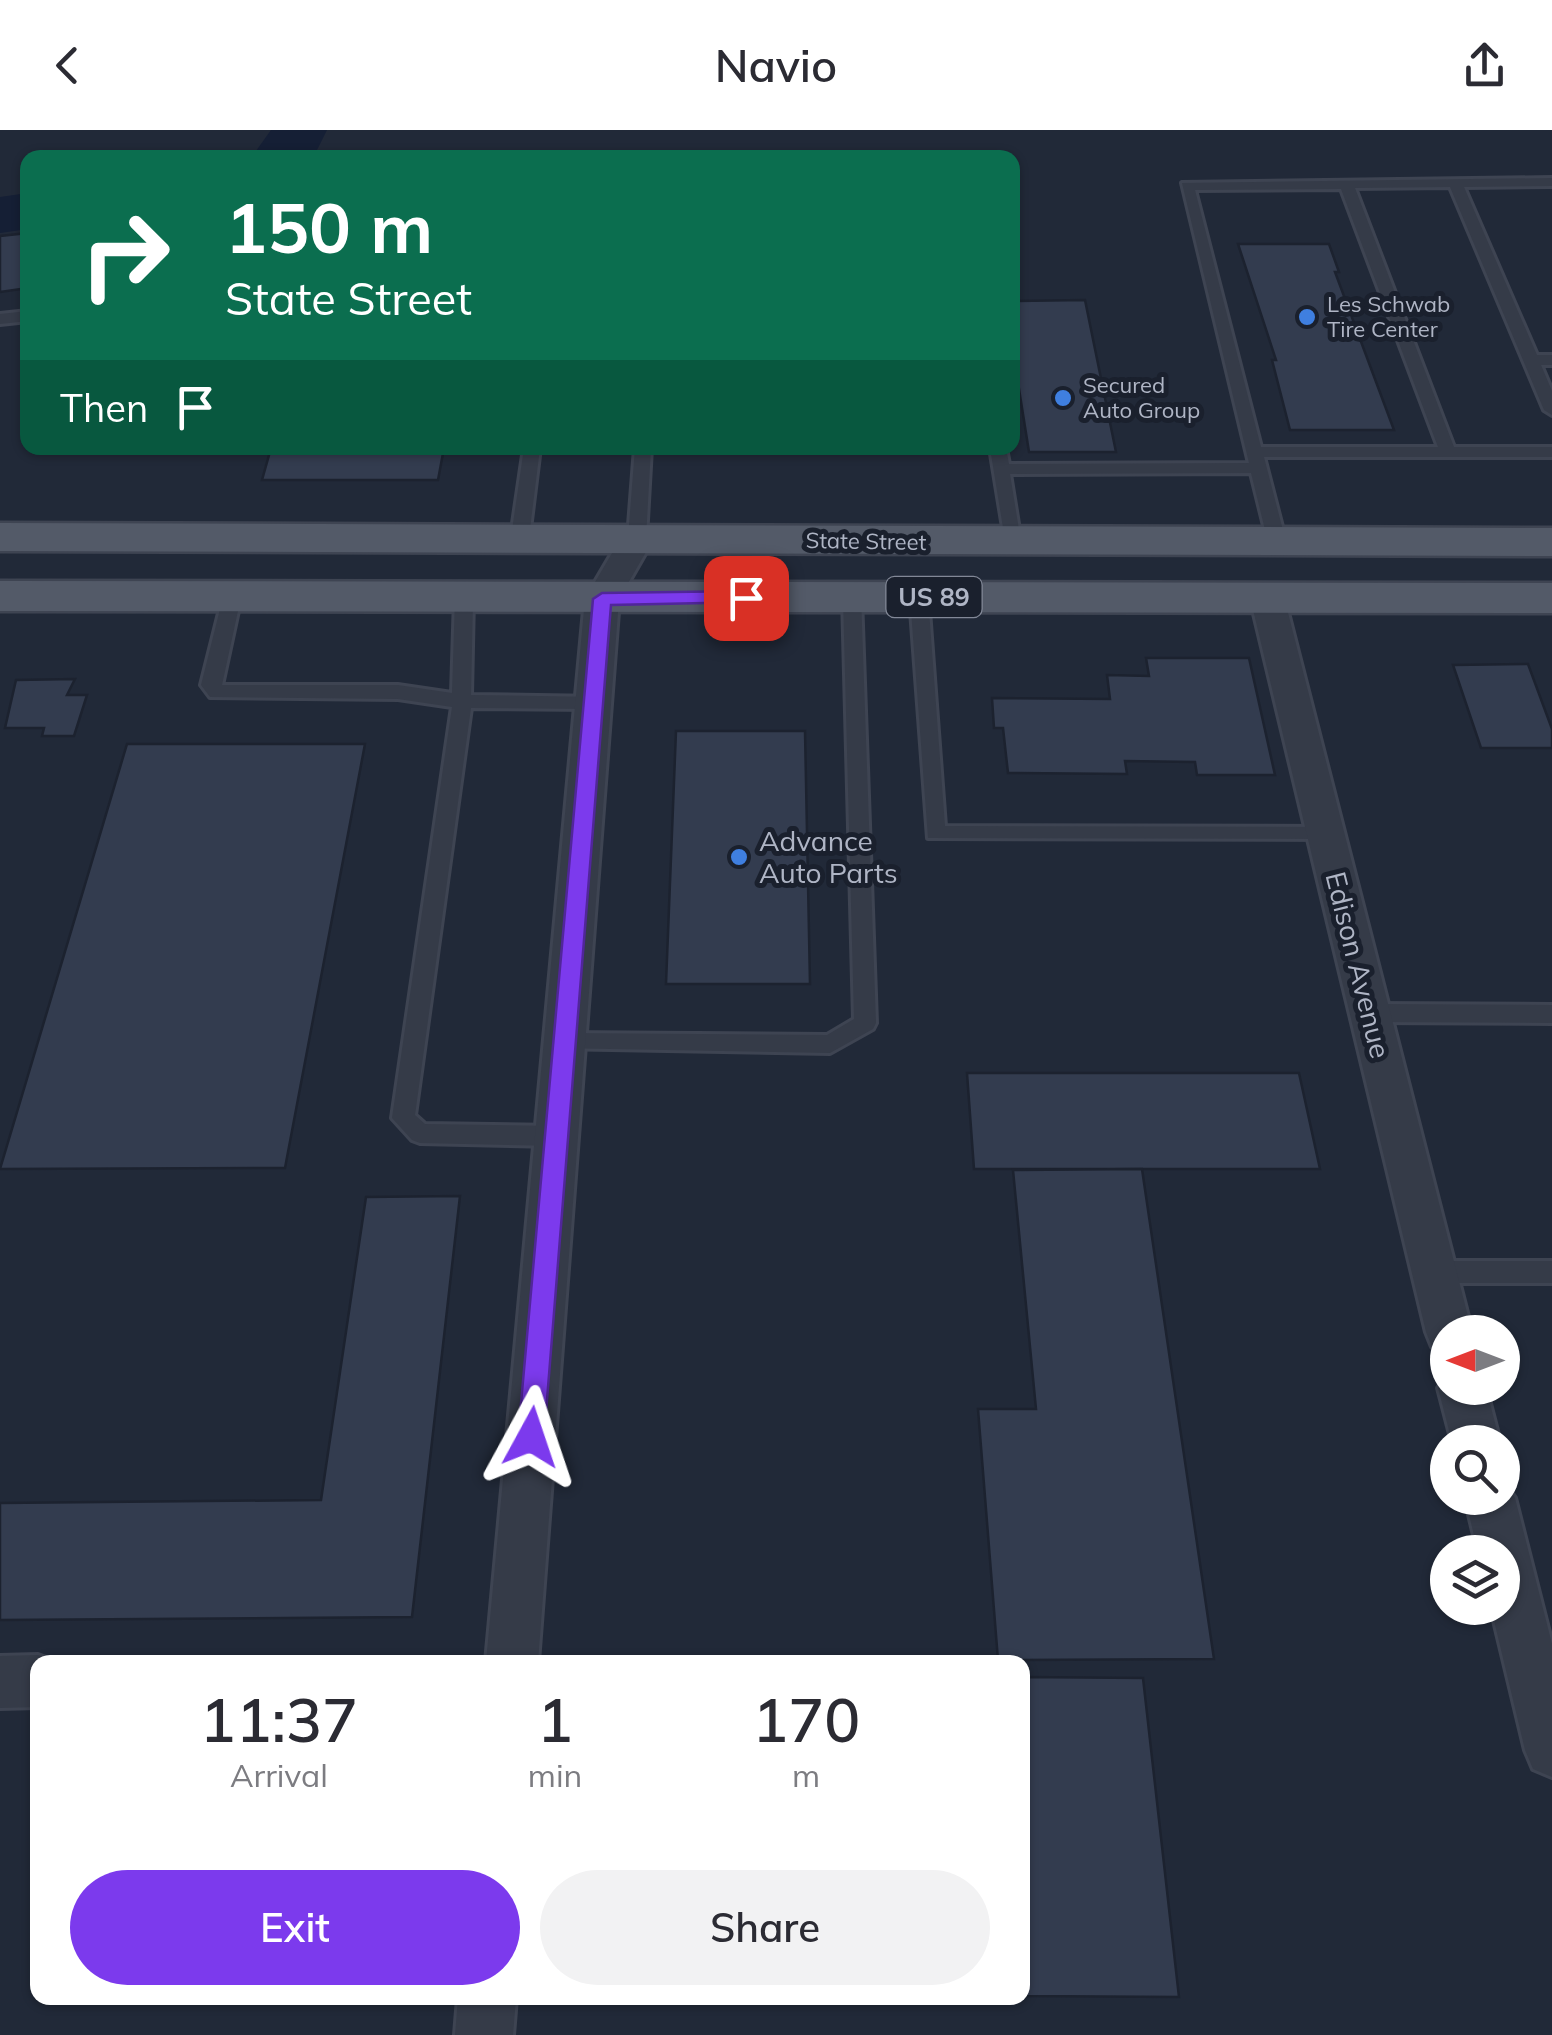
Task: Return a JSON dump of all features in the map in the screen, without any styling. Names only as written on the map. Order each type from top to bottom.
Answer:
[{"type":"main road","name":"State Street","points":[[0,536],[1552,542]]},
{"type":"main road","name":"US 89","points":[[0,596],[1552,598]]},
{"type":"street","points":[[513,1655],[602,599],[637,538]]},
{"type":"street","name":"Edison Avenue","points":[[1266,597],[1445,1315]]},
{"type":"street","points":[[1494,1515],[1551,1741]]},
{"type":"street","points":[[0,1682],[30,1682]]},
{"type":"street","points":[[484,2035],[486,2005]]},
{"type":"lane","points":[[1277,542],[1187,186],[1552,182]]},
{"type":"lane","points":[[1455,183],[1552,410]]},
{"type":"lane","points":[[1346,184],[1448,452]]},
{"type":"lane","points":[[1531,360],[1552,360]]},
{"type":"lane","points":[[1002,470],[1448,452],[1552,452]]},
{"type":"lane","points":[[520,538],[531,455]]},
{"type":"lane","points":[[637,538],[643,455]]},
{"type":"lane","points":[[999,455],[1012,542]]},
{"type":"lane","points":[[232,597],[210,685],[217,692],[398,692],[459,700],[593,702]]},
{"type":"lane","points":[[563,1042],[830,1044],[866,1023],[852,597]]},
{"type":"lane","points":[[919,597],[935,833],[1325,834]]},
{"type":"lane","points":[[464,598],[459,700],[462,727],[403,1118],[420,1133],[556,1136]]},
{"type":"lane","points":[[1370,1013],[1552,1014]]},
{"type":"lane","points":[[1434,1272],[1552,1272]]},
{"type":"building","points":[[20,234],[20,289],[0,292],[0,236]]},
{"type":"building","name":"Les Schwab Tire Center","points":[[1238,244],[1329,244],[1339,272],[1335,272],[1394,430],[1290,430],[1272,360],[1276,360]]},
{"type":"building","name":"Secured Auto Group","points":[[1085,300],[1116,452],[1029,452],[1020,395],[1020,301]]},
{"type":"building","points":[[269,455],[443,455],[438,480],[262,480]]},
{"type":"building","points":[[1146,658],[1249,658],[1275,775],[1197,775],[1195,762],[1125,761],[1127,774],[1008,773],[1003,728],[994,728],[992,698],[1110,699],[1107,675],[1149,676]]},
{"type":"building","points":[[1528,664],[1552,729],[1552,748],[1481,748],[1453,665]]},
{"type":"building","points":[[75,679],[67,695],[87,695],[74,736],[42,736],[44,728],[5,728],[16,680]]},
{"type":"building","name":"Advance Auto Parts","points":[[676,731],[805,731],[810,984],[666,984]]},
{"type":"building","points":[[127,744],[365,744],[285,1168],[0,1169]]},
{"type":"building","points":[[967,1073],[1299,1073],[1320,1169],[974,1169]]},
{"type":"building","points":[[1142,1169],[1214,1659],[1030,1660],[1030,1655],[998,1655],[978,1409],[1036,1409],[1013,1170]]},
{"type":"building","points":[[460,1196],[412,1617],[0,1620],[0,1503],[321,1500],[366,1197]]},
{"type":"building","points":[[1030,1677],[1143,1678],[1179,1997],[1030,1996]]},
{"type":"waterway","points":[[289,150],[299,130]]},
{"type":"waterway","points":[[0,215],[20,212]]},
{"type":"place","name":"Les Schwab Tire Center","points":[[1307,317]]},
{"type":"place","name":"Secured Auto Group","points":[[1063,398]]},
{"type":"place","name":"Advance Auto Parts","points":[[739,857]]},
{"type":"route","points":[[531,1437],[602,599],[746,598]]}]
